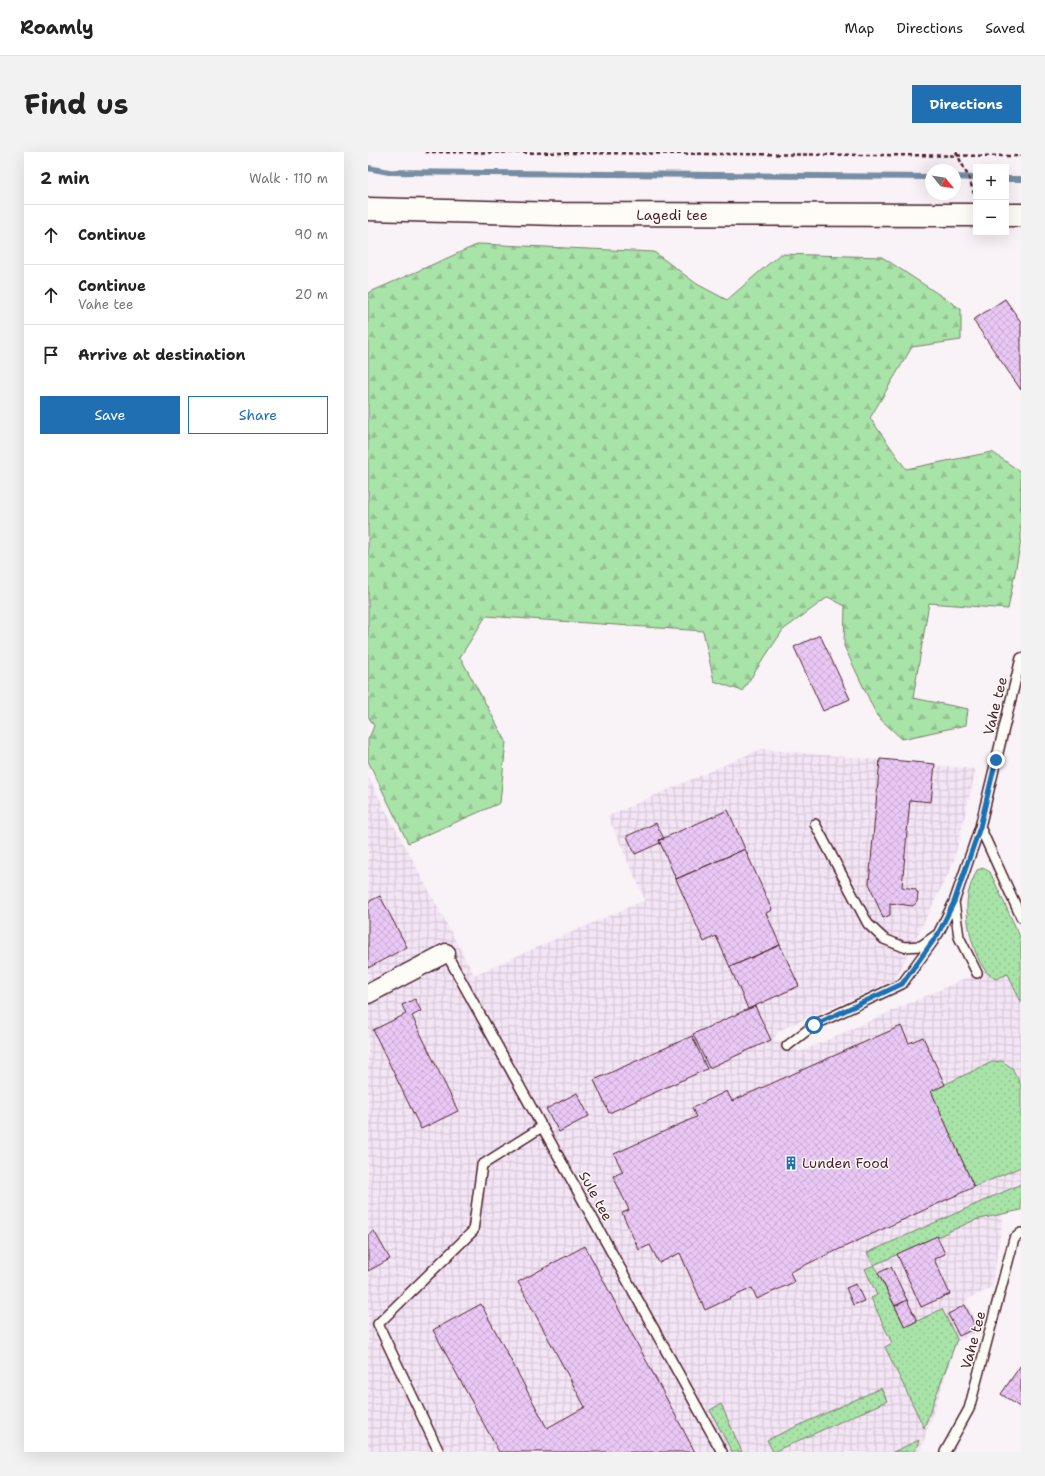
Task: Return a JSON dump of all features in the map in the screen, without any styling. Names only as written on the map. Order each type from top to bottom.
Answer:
[{"type":"street","name":"Lagedi tee","points":[[368,209],[568,214],[973,215]]},
{"type":"street","points":[[1009,215],[1021,215]]},
{"type":"street","points":[[368,994],[446,953]]},
{"type":"lane","name":"Vahe tee","points":[[787,1046],[814,1025],[902,984],[938,934],[954,902],[980,827],[1021,658]]},
{"type":"lane","points":[[815,824],[868,924],[884,939],[904,948],[921,946],[938,934]]},
{"type":"lane","points":[[980,827],[1021,917]]},
{"type":"lane","points":[[954,902],[959,936],[977,973]]},
{"type":"lane","name":"Sule tee","points":[[446,953],[722,1452]]},
{"type":"lane","points":[[439,1452],[378,1324],[473,1231],[482,1165],[542,1127]]},
{"type":"lane","name":"Vahe tee","points":[[945,1452],[969,1410],[1014,1239],[1021,1233]]},
{"type":"path","points":[[424,152],[1021,156]]},
{"type":"path","points":[[956,152],[970,178],[973,189]]},
{"type":"shaded area","points":[[761,749],[976,769],[953,864],[895,980],[780,1030],[773,1039],[800,1052],[1009,959],[1021,986],[1021,1184],[1007,1191],[992,1287],[966,1300],[980,1331],[957,1341],[920,1452],[368,1452],[368,777],[474,975],[645,900],[608,816]]},
{"type":"green space","points":[[479,244],[654,252],[697,284],[727,300],[780,254],[882,257],[961,309],[961,340],[912,347],[870,418],[906,469],[992,452],[1021,472],[1021,541],[1008,609],[929,603],[913,698],[968,709],[966,725],[902,739],[877,716],[844,646],[845,606],[828,597],[783,630],[742,691],[714,681],[703,631],[486,616],[460,657],[506,741],[500,803],[408,843],[368,761],[368,740],[374,726],[368,716],[368,293]]},
{"type":"green space","points":[[983,868],[990,872],[1021,939],[1021,1003],[1008,974],[996,979],[989,975],[983,967],[978,958],[970,935],[967,900],[970,887],[977,870]]},
{"type":"green space","points":[[1002,1061],[1012,1068],[1021,1085],[1021,1167],[974,1187],[931,1091],[992,1062]]},
{"type":"green space","points":[[1021,1184],[1021,1210],[975,1220],[874,1265],[867,1253]]},
{"type":"green space","points":[[874,1265],[905,1327],[942,1309],[957,1339],[924,1428],[885,1347],[892,1343],[871,1298],[877,1295],[865,1269]]},
{"type":"green space","points":[[881,1388],[887,1401],[773,1452],[767,1440]]},
{"type":"green space","points":[[721,1404],[742,1452],[732,1452],[710,1410]]},
{"type":"green space","points":[[919,1440],[915,1452],[893,1452]]},
{"type":"building","points":[[1005,299],[1021,322],[1021,390],[973,320]]},
{"type":"building","points":[[820,635],[850,699],[823,711],[794,647]]},
{"type":"building","points":[[880,759],[935,764],[931,802],[910,800],[902,887],[915,889],[918,893],[917,902],[913,906],[890,903],[890,915],[883,918],[869,883]]},
{"type":"building","points":[[728,810],[745,849],[676,879],[659,840]]},
{"type":"building","points":[[656,823],[664,839],[659,840],[660,843],[635,854],[627,836]]},
{"type":"building","points":[[745,849],[772,910],[766,913],[780,945],[730,967],[716,936],[704,942],[676,879]]},
{"type":"building","points":[[380,896],[407,947],[368,968],[368,902]]},
{"type":"building","points":[[780,945],[799,986],[748,1009],[730,967]]},
{"type":"building","points":[[415,999],[421,1011],[412,1016],[458,1111],[421,1129],[373,1030],[406,1014],[402,1005]]},
{"type":"building","points":[[755,1006],[771,1040],[709,1068],[693,1034]]},
{"type":"building","name":"Lunden Food","points":[[901,1026],[909,1043],[923,1037],[945,1085],[931,1091],[974,1187],[790,1272],[794,1282],[757,1299],[752,1288],[705,1310],[680,1253],[659,1263],[650,1245],[639,1250],[622,1213],[629,1210],[613,1176],[623,1172],[614,1154],[696,1117],[692,1108],[727,1091],[732,1101]]},
{"type":"building","points":[[692,1036],[707,1069],[609,1113],[594,1080]]},
{"type":"building","points":[[577,1093],[589,1116],[559,1132],[546,1109]]},
{"type":"building","points":[[374,1231],[390,1259],[368,1271],[368,1235]]},
{"type":"building","points":[[937,1236],[945,1254],[934,1259],[950,1294],[921,1307],[897,1254]]},
{"type":"building","points":[[585,1246],[695,1452],[499,1452],[433,1330],[481,1304],[547,1428],[585,1407],[518,1282]]},
{"type":"building","points":[[891,1267],[907,1300],[895,1306],[878,1273]]},
{"type":"building","points":[[856,1284],[864,1301],[853,1305],[846,1288]]},
{"type":"building","points":[[907,1300],[917,1321],[905,1327],[895,1306]]},
{"type":"building","points":[[965,1305],[976,1328],[959,1336],[948,1314]]},
{"type":"building","points":[[1021,1365],[1021,1408],[1001,1394]]},
{"type":"waterway","points":[[368,168],[389,172],[925,177]]},
{"type":"waterway","points":[[961,177],[973,178]]},
{"type":"waterway","points":[[1009,179],[1021,179]]},
{"type":"place","name":"Lunden Food","points":[[791,1163]]},
{"type":"route","points":[[814,1025],[902,984],[938,934],[954,902],[980,827],[996,760]]}]
